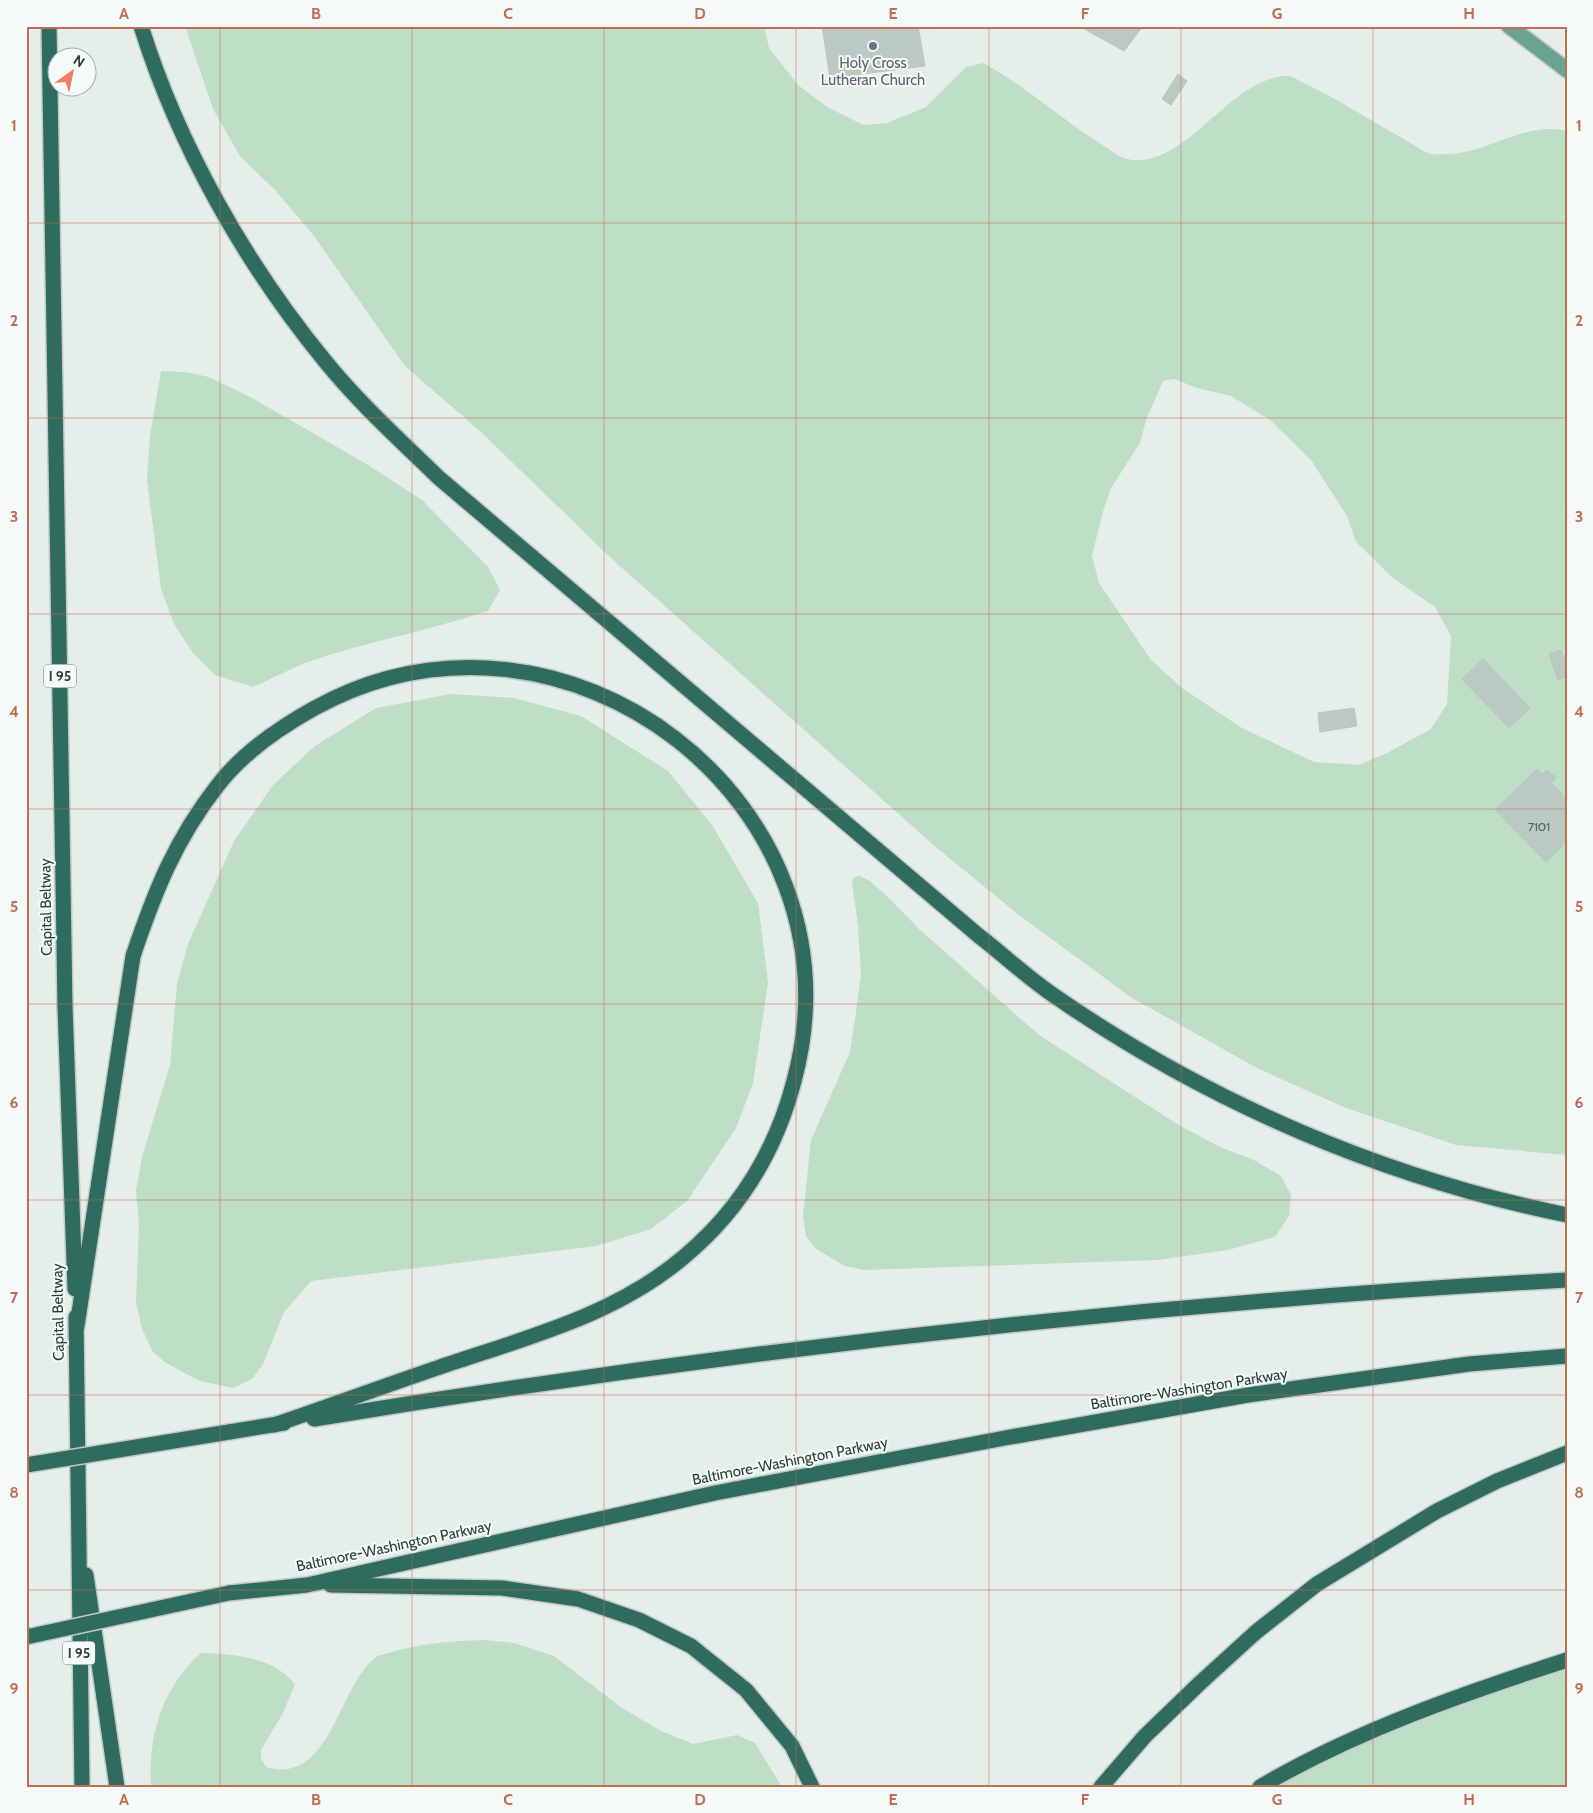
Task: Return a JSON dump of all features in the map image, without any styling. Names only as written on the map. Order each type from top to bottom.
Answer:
[{"type":"highway","name":"Capital Beltway","points":[[49,26],[65,1006],[77,1326],[82,1787]]},
{"type":"highway","points":[[141,26],[152,61],[185,136],[232,228],[283,306],[325,361],[376,417],[439,478],[980,936],[1055,996],[1215,1093],[1307,1136],[1398,1170],[1503,1202],[1567,1215]]},
{"type":"highway","points":[[77,1326],[133,956],[149,907],[169,860],[220,782],[254,750],[292,720],[336,696],[386,677],[436,669],[484,667],[548,676],[576,684],[616,701],[650,720],[682,744],[714,772],[743,807],[769,850],[785,888],[799,928],[805,970],[806,1012],[800,1060],[789,1102],[772,1146],[748,1188],[718,1226],[684,1258],[632,1295],[568,1324],[508,1346],[444,1366],[274,1425]]},
{"type":"highway","points":[[26,1465],[274,1425],[690,1363],[987,1328],[1466,1286],[1567,1280]]},
{"type":"highway","name":"Baltimore-Washington Parkway","points":[[26,1637],[229,1592],[306,1585],[715,1493],[1004,1438],[1248,1395],[1469,1364],[1567,1356]]},
{"type":"highway","points":[[1101,1787],[1145,1736],[1200,1683],[1256,1632],[1317,1584],[1437,1511],[1496,1481],[1567,1453]]},
{"type":"highway","points":[[78,1519],[117,1787]]},
{"type":"highway","points":[[306,1585],[502,1588],[578,1599],[638,1620],[691,1646],[746,1690],[792,1746],[812,1787]]},
{"type":"highway","points":[[1260,1787],[1366,1733],[1474,1690],[1567,1660]]},
{"type":"main road","points":[[1509,26],[1567,70]]},
{"type":"green space","points":[[185,26],[764,26],[769,48],[798,85],[827,107],[863,125],[887,123],[926,107],[966,67],[983,63],[1014,82],[1118,156],[1127,159],[1148,159],[1168,152],[1245,92],[1265,81],[1286,76],[1294,78],[1330,97],[1431,154],[1447,154],[1477,149],[1536,130],[1567,131],[1567,1155],[1456,1145],[1346,1108],[1259,1069],[1132,998],[1019,915],[937,848],[612,559],[482,433],[405,366],[314,236],[276,191],[240,156],[213,109]],"holes":[[[1174,379],[1197,388],[1231,396],[1270,420],[1311,460],[1347,516],[1356,542],[1393,578],[1435,607],[1451,636],[1447,704],[1431,729],[1387,753],[1359,765],[1314,762],[1242,728],[1182,688],[1151,660],[1099,583],[1092,556],[1103,511],[1111,488],[1140,443],[1146,420],[1163,381]]]},
{"type":"green space","points":[[161,371],[185,372],[209,377],[254,399],[368,465],[422,500],[488,567],[500,590],[488,611],[305,663],[253,687],[215,675],[193,653],[174,624],[161,589],[147,480],[150,436]]},
{"type":"green space","points":[[451,694],[514,698],[581,716],[668,771],[712,825],[758,903],[768,983],[753,1083],[736,1128],[687,1201],[651,1229],[596,1246],[311,1281],[284,1312],[263,1364],[252,1379],[233,1388],[200,1381],[166,1363],[153,1352],[142,1329],[136,1302],[139,1225],[136,1191],[142,1157],[170,1065],[177,984],[188,944],[234,841],[273,785],[315,746],[376,708]]},
{"type":"green space","points":[[860,876],[870,881],[887,896],[919,929],[1039,1035],[1177,1124],[1222,1148],[1254,1160],[1281,1176],[1291,1195],[1289,1216],[1275,1237],[1228,1250],[1157,1260],[864,1270],[845,1266],[816,1249],[806,1236],[803,1216],[811,1140],[850,1052],[861,974],[858,926],[852,882],[854,877]]},
{"type":"green space","points":[[484,1640],[514,1643],[554,1656],[622,1708],[661,1731],[693,1744],[737,1735],[755,1743],[782,1787],[151,1787],[152,1749],[160,1714],[176,1681],[201,1653],[227,1654],[252,1659],[275,1668],[295,1684],[283,1713],[261,1750],[261,1759],[266,1767],[288,1769],[305,1762],[319,1749],[362,1672],[376,1657],[424,1645]]},
{"type":"green space","points":[[1567,1660],[1567,1787],[1260,1787],[1367,1733]]},
{"type":"building","name":"Holy Cross Lutheran Church","points":[[822,26],[918,26],[925,66],[830,78]]},
{"type":"building","points":[[1079,26],[1143,26],[1124,51]]},
{"type":"building","points":[[1178,74],[1187,81],[1171,105],[1162,99]]},
{"type":"building","points":[[1561,650],[1567,665],[1567,676],[1558,680],[1549,654]]},
{"type":"building","points":[[1483,659],[1530,708],[1509,728],[1462,679]]},
{"type":"building","points":[[1354,708],[1357,726],[1320,732],[1318,713]]},
{"type":"building","points":[[1537,769],[1542,774],[1547,770],[1556,778],[1551,783],[1567,799],[1567,841],[1546,862],[1495,810]]},
{"type":"place","name":"Holy Cross Lutheran Church","points":[[873,46]]}]
